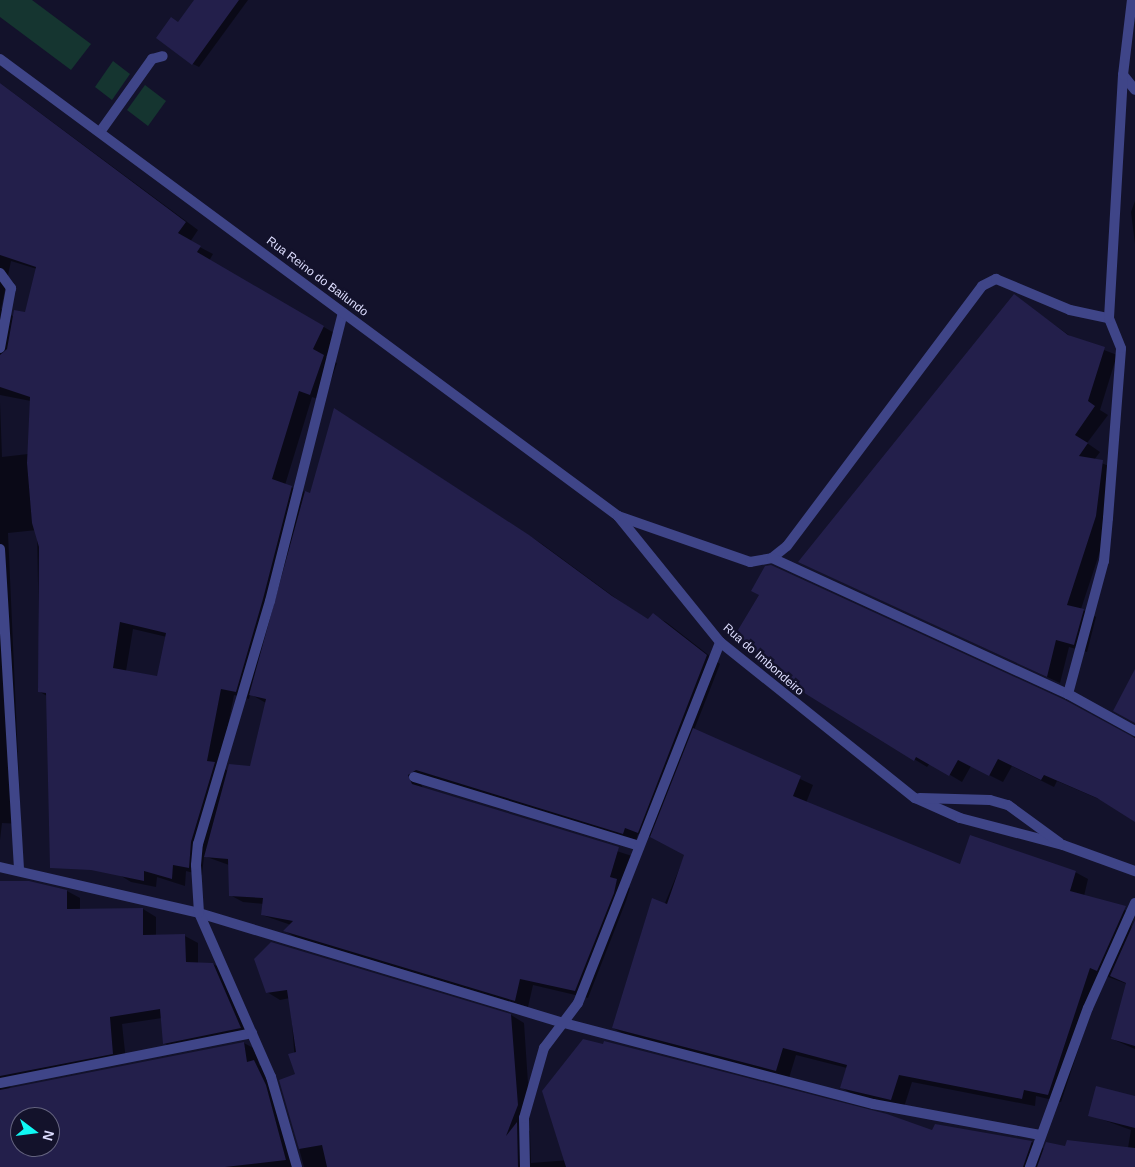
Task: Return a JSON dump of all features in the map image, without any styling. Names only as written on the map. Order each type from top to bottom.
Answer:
[{"type":"street","points":[[1068,694],[1104,561],[1121,348],[1109,318],[1123,75],[1132,0]]},
{"type":"street","points":[[100,132],[152,59],[163,56]]},
{"type":"street","name":"Rua Reino do Bailundo","points":[[0,60],[618,516]]},
{"type":"street","points":[[1123,75],[1135,90]]},
{"type":"street","points":[[0,273],[11,288],[0,348]]},
{"type":"street","points":[[618,516],[750,562],[772,558],[788,546],[982,286],[996,279],[1070,310],[1109,318]]},
{"type":"street","points":[[297,1167],[271,1078],[199,913],[198,844],[270,601],[343,313]]},
{"type":"street","name":"Rua do Imbondeiro","points":[[618,516],[720,642],[916,798],[960,818],[1063,845]]},
{"type":"street","points":[[0,549],[19,870]]},
{"type":"street","points":[[772,558],[1068,694],[1135,732]]},
{"type":"street","points":[[525,1167],[524,1118],[529,1092],[544,1048],[578,1002],[720,642]]},
{"type":"street","points":[[414,777],[639,846]]},
{"type":"street","points":[[916,798],[999,802],[1063,845],[1135,871]]},
{"type":"street","points":[[0,867],[199,913],[564,1023],[873,1104],[1040,1135]]},
{"type":"street","points":[[1030,1167],[1040,1135],[1088,1008],[1135,903]]},
{"type":"street","points":[[0,1083],[252,1033]]},
{"type":"green space","points":[[0,0],[32,0],[91,44],[71,70],[0,17]]},
{"type":"green space","points":[[113,61],[130,74],[112,100],[95,87]]},
{"type":"green space","points":[[145,85],[166,101],[148,126],[127,110]]},
{"type":"building","points":[[194,0],[239,0],[192,65],[156,38],[171,17],[178,22]]},
{"type":"building","points":[[0,83],[186,222],[178,233],[201,246],[197,252],[324,326],[313,349],[324,355],[310,395],[299,391],[272,479],[292,486],[263,599],[236,692],[221,689],[207,761],[215,762],[191,842],[189,868],[173,865],[172,879],[144,871],[144,881],[91,870],[50,868],[46,693],[38,692],[39,547],[32,523],[27,463],[30,397],[0,387],[0,355],[7,349],[14,310],[25,312],[36,267],[0,255]],"holes":[[[120,622],[166,633],[157,676],[113,668]]]},
{"type":"building","points":[[1014,294],[1068,335],[1105,347],[1088,401],[1095,406],[1075,435],[1088,443],[1079,456],[1103,460],[1096,516],[1067,605],[1084,609],[1074,645],[1056,640],[1047,677],[798,562]]},
{"type":"building","points":[[334,408],[529,535],[612,596],[648,619],[653,613],[707,655],[638,833],[625,828],[623,834],[416,770],[408,775],[412,784],[619,847],[610,877],[617,879],[614,893],[575,991],[520,979],[515,1001],[283,931],[293,921],[261,915],[263,898],[229,896],[228,859],[204,857],[229,764],[250,766],[266,699],[249,695],[305,491],[310,493]]},
{"type":"building","points":[[771,565],[1065,700],[1135,738],[1135,822],[1097,798],[1044,775],[1041,780],[998,759],[989,776],[958,760],[949,776],[916,757],[914,761],[806,694],[735,635],[759,595],[751,591],[765,566]]},
{"type":"building","points":[[1135,669],[1135,723],[1113,711]]},
{"type":"building","points":[[693,728],[801,776],[793,796],[960,864],[970,835],[1076,871],[1070,891],[1126,906],[1097,971],[1090,968],[1048,1095],[1024,1090],[1022,1099],[899,1075],[891,1100],[840,1088],[847,1065],[783,1048],[776,1071],[612,1028],[652,898],[667,904],[684,855],[650,837]]},
{"type":"building","points":[[0,881],[29,881],[67,890],[67,909],[143,908],[143,935],[185,934],[186,962],[213,963],[241,1028],[163,1044],[160,1009],[110,1017],[113,1054],[0,1076]]},
{"type":"building","points":[[1135,920],[1135,1046],[1111,1039],[1126,983],[1110,976]]},
{"type":"building","points":[[271,942],[511,1014],[518,1105],[506,1136],[517,1122],[518,1167],[327,1167],[322,1145],[299,1149],[279,1080],[295,1074],[288,1054],[296,1052],[287,990],[266,993],[254,959]]},
{"type":"building","points":[[583,1039],[603,1044],[604,1041],[887,1114],[932,1130],[935,1124],[1032,1141],[1023,1167],[566,1167],[542,1091]]},
{"type":"building","points":[[244,1042],[247,1062],[254,1060],[266,1085],[286,1160],[225,1167],[0,1167],[0,1090]]},
{"type":"building","points":[[1096,1086],[1135,1096],[1135,1128],[1088,1116]]},
{"type":"building","points":[[1067,1140],[1135,1148],[1135,1167],[1037,1167],[1046,1142],[1065,1146]]}]
